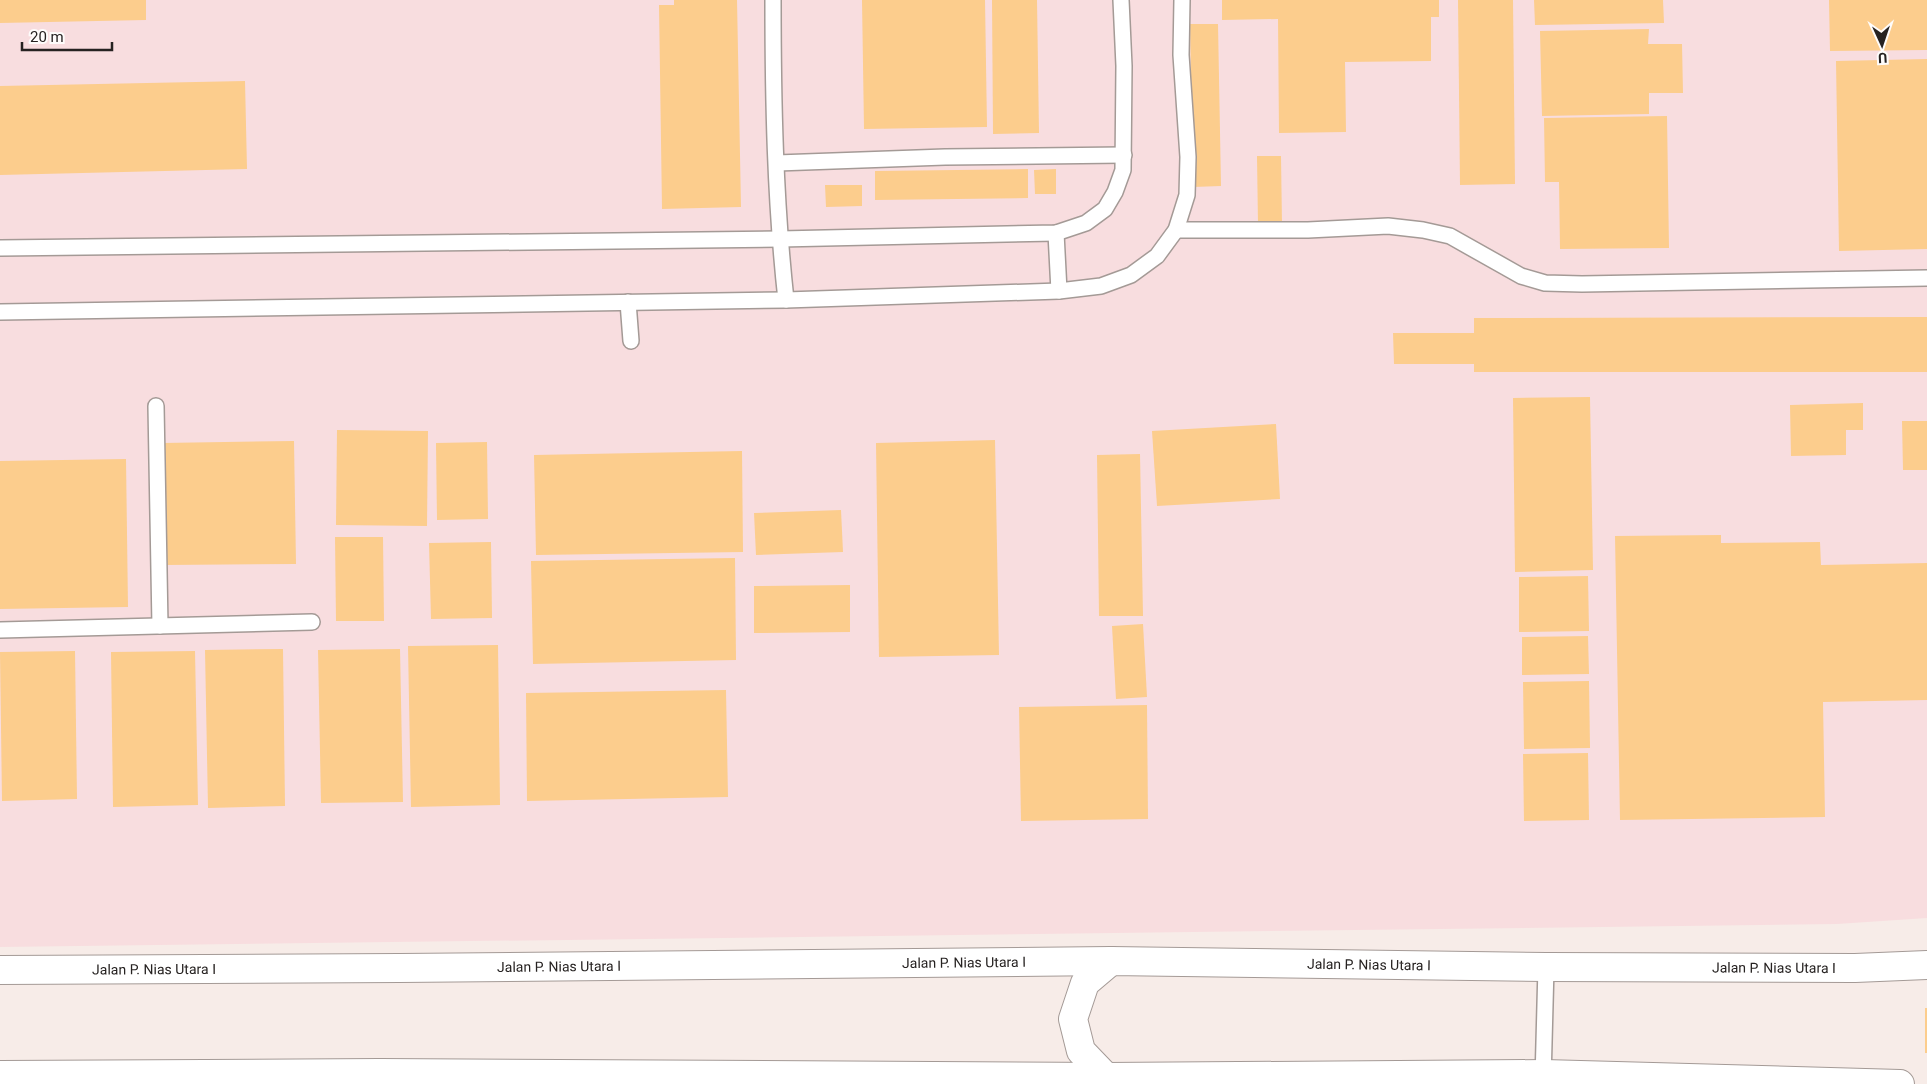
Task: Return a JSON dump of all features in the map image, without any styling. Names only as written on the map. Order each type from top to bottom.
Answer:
[{"type":"street","name":"Jalan P. Nias Utara I","points":[[0,970],[410,968],[1110,960],[1546,967],[1855,968],[1927,966]]},
{"type":"street","points":[[1106,1077],[1081,1052],[1074,1019],[1085,983],[1110,960]]},
{"type":"street","points":[[0,1075],[390,1073],[1544,1079],[1900,1084]]},
{"type":"lane","points":[[773,0],[773,71],[780,239],[786,300]]},
{"type":"lane","points":[[0,248],[780,239],[1056,233],[1086,223],[1105,209],[1116,192],[1123,170],[1124,66],[1121,0]]},
{"type":"lane","points":[[0,312],[786,300],[1059,291],[1101,286],[1131,275],[1158,256],[1176,230],[1187,195],[1188,156],[1181,55],[1182,0]]},
{"type":"lane","points":[[777,163],[945,157],[1124,155]]},
{"type":"lane","points":[[1176,230],[1308,230],[1388,226],[1423,230],[1450,236],[1521,276],[1545,283],[1592,284],[1927,278]]},
{"type":"lane","points":[[1056,233],[1059,291]]},
{"type":"lane","points":[[628,302],[631,341]]},
{"type":"lane","points":[[156,406],[160,626]]},
{"type":"lane","points":[[0,630],[312,622]]},
{"type":"lane","points":[[1544,1079],[1546,967]]},
{"type":"shaded area","points":[[0,0],[1927,0],[1927,918],[1837,924],[0,947]]},
{"type":"building","points":[[0,0],[146,0],[146,20],[0,23]]},
{"type":"building","points":[[674,0],[737,0],[741,207],[662,209],[659,5],[674,5]]},
{"type":"building","points":[[862,0],[985,0],[987,127],[864,129]]},
{"type":"building","points":[[992,0],[1037,0],[1039,133],[993,134]]},
{"type":"building","points":[[1222,0],[1439,0],[1439,17],[1431,17],[1431,61],[1345,62],[1346,132],[1279,133],[1278,19],[1222,20]]},
{"type":"building","points":[[1458,0],[1513,0],[1515,184],[1460,185]]},
{"type":"building","points":[[1534,0],[1663,0],[1664,23],[1535,25]]},
{"type":"building","points":[[1829,0],[1927,0],[1927,50],[1830,51]]},
{"type":"building","points":[[1190,24],[1218,24],[1221,186],[1193,187]]},
{"type":"building","points":[[1649,29],[1648,44],[1682,44],[1683,93],[1649,93],[1649,114],[1542,116],[1540,31]]},
{"type":"building","points":[[1927,59],[1927,249],[1839,251],[1836,61]]},
{"type":"building","points":[[245,81],[247,169],[0,175],[0,86]]},
{"type":"building","points":[[1667,116],[1669,248],[1560,249],[1559,182],[1545,182],[1544,118]]},
{"type":"building","points":[[1257,156],[1281,156],[1282,225],[1258,225]]},
{"type":"building","points":[[1028,169],[1028,198],[875,200],[875,171]]},
{"type":"building","points":[[1056,169],[1056,194],[1035,194],[1034,170]]},
{"type":"building","points":[[825,185],[862,185],[862,206],[826,207]]},
{"type":"building","points":[[1927,317],[1927,372],[1474,372],[1474,364],[1394,364],[1393,333],[1474,333],[1474,318]]},
{"type":"building","points":[[1590,397],[1593,570],[1515,572],[1513,398]]},
{"type":"building","points":[[1863,403],[1863,430],[1846,430],[1846,455],[1791,456],[1790,405]]},
{"type":"building","points":[[1902,421],[1927,421],[1927,470],[1903,470]]},
{"type":"building","points":[[1276,424],[1280,499],[1157,506],[1152,431]]},
{"type":"building","points":[[337,430],[428,431],[427,526],[336,525]]},
{"type":"building","points":[[995,440],[999,655],[879,657],[876,443]]},
{"type":"building","points":[[294,441],[296,564],[164,565],[162,443]]},
{"type":"building","points":[[487,442],[488,519],[437,520],[436,443]]},
{"type":"building","points":[[742,451],[743,552],[536,555],[534,455]]},
{"type":"building","points":[[1140,454],[1143,616],[1099,616],[1097,455]]},
{"type":"building","points":[[126,459],[128,607],[0,609],[0,461]]},
{"type":"building","points":[[841,510],[843,552],[756,555],[754,513]]},
{"type":"building","points":[[1721,535],[1721,543],[1820,542],[1821,565],[1927,563],[1927,700],[1823,702],[1825,817],[1620,820],[1615,536]]},
{"type":"building","points":[[335,537],[383,537],[384,621],[336,621]]},
{"type":"building","points":[[491,542],[492,618],[431,619],[429,543]]},
{"type":"building","points":[[735,558],[736,660],[533,664],[531,561]]},
{"type":"building","points":[[1588,576],[1589,631],[1519,632],[1519,577]]},
{"type":"building","points":[[850,585],[850,632],[754,633],[754,586]]},
{"type":"building","points":[[1143,624],[1147,697],[1116,699],[1112,626]]},
{"type":"building","points":[[1588,636],[1589,674],[1522,675],[1522,637]]},
{"type":"building","points":[[498,645],[500,805],[411,807],[408,646]]},
{"type":"building","points":[[283,649],[285,806],[208,808],[205,650]]},
{"type":"building","points":[[400,649],[403,802],[321,803],[318,650]]},
{"type":"building","points":[[75,651],[77,799],[2,801],[0,652]]},
{"type":"building","points":[[195,651],[198,805],[113,807],[111,652]]},
{"type":"building","points":[[1589,681],[1590,748],[1524,749],[1523,682]]},
{"type":"building","points":[[726,690],[728,797],[527,801],[526,693]]},
{"type":"building","points":[[1147,705],[1148,819],[1021,821],[1019,707]]},
{"type":"building","points":[[1588,753],[1589,820],[1524,821],[1523,754]]},
{"type":"building","points":[[1925,1008],[1927,1008],[1927,1053],[1925,1053]]}]
